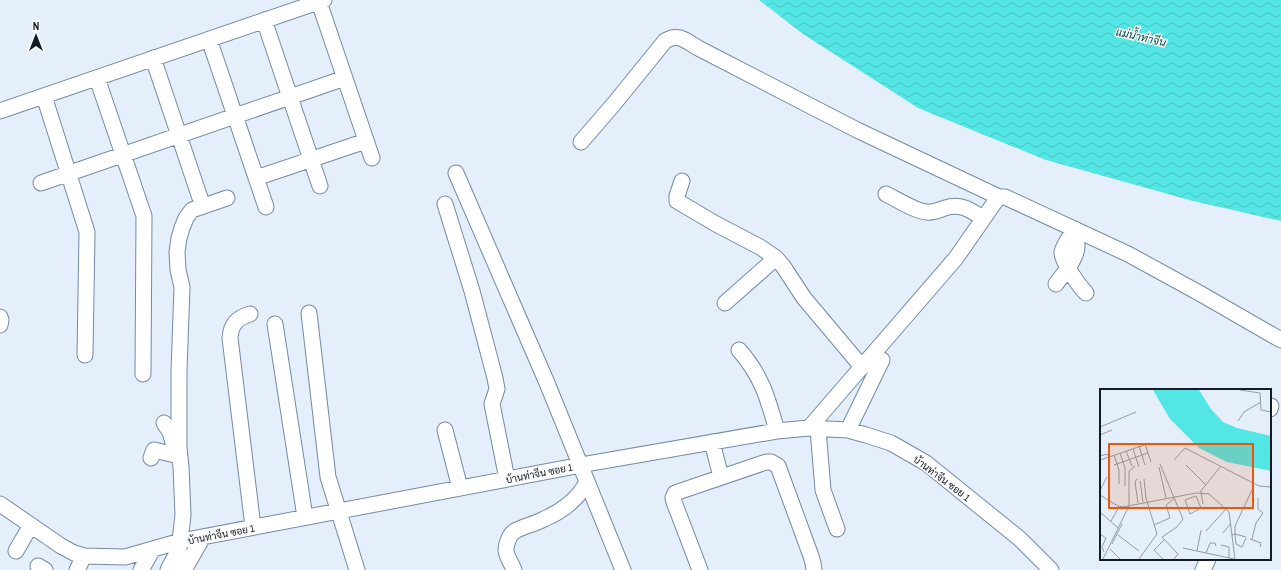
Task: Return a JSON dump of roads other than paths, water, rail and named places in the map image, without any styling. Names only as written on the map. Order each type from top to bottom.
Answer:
[{"type":"street","points":[[0,111],[321,1],[372,158]]},
{"type":"street","points":[[264,20],[320,186]]},
{"type":"street","points":[[581,142],[613,105],[664,40],[677,36],[857,130],[999,197],[1005,197],[1073,232],[1128,254],[1281,340]]},
{"type":"street","points":[[209,39],[266,207]]},
{"type":"street","points":[[153,58],[200,198]]},
{"type":"street","points":[[97,78],[144,216],[143,374]]},
{"type":"street","points":[[41,183],[345,78]]},
{"type":"street","points":[[44,96],[87,232],[85,355]]},
{"type":"street","points":[[256,178],[366,141]]},
{"type":"street","points":[[456,173],[496,263],[581,465],[623,570]]},
{"type":"street","points":[[682,181],[677,196],[677,201],[760,247],[776,258],[784,266],[804,298],[862,367]]},
{"type":"street","points":[[886,194],[923,212],[932,212],[952,206],[958,206],[964,207],[984,218]]},
{"type":"street","points":[[837,529],[823,490],[814,428],[862,367],[956,258],[999,197]]},
{"type":"street","points":[[168,570],[178,553],[183,515],[183,494],[179,448],[182,287],[178,270],[178,245],[186,218],[192,210],[227,198]]},
{"type":"street","points":[[445,204],[496,378],[497,389],[492,404],[507,479]]},
{"type":"street","points":[[1056,284],[1073,261],[1076,249],[1076,240],[1073,232]]},
{"type":"street","points":[[725,303],[776,258]]},
{"type":"street","points":[[1069,267],[1077,282],[1086,293]]},
{"type":"street","points":[[309,313],[328,477],[357,570]]},
{"type":"street","points":[[250,314],[237,320],[232,327],[230,338],[253,527]]},
{"type":"street","points":[[0,317],[0,325]]},
{"type":"street","points":[[275,324],[305,518]]},
{"type":"street","points":[[740,350],[765,390],[776,431]]},
{"type":"street","points":[[848,430],[882,360]]},
{"type":"street","points":[[164,423],[170,432],[175,455],[180,542]]},
{"type":"street","name":"บ้านท่าจีน ซอย 1","points":[[0,504],[61,546],[74,553],[84,556],[125,557],[180,542],[253,527],[581,465],[776,431],[814,428],[848,430],[891,442],[926,463],[1020,538],[1048,569]]},
{"type":"street","points":[[445,430],[460,488]]},
{"type":"street","points":[[712,442],[721,477]]},
{"type":"street","points":[[151,458],[154,450],[175,455]]},
{"type":"street","points":[[700,570],[673,496],[678,491],[766,462],[771,462],[778,466],[811,556],[814,570]]},
{"type":"street","points":[[514,570],[506,550],[508,539],[514,532],[559,512],[585,487],[587,481]]},
{"type":"street","points":[[16,551],[31,525]]},
{"type":"street","points":[[184,570],[201,538]]},
{"type":"street","points":[[141,570],[153,549]]},
{"type":"street","points":[[77,570],[84,556]]},
{"type":"street","points":[[1203,570],[1208,560]]},
{"type":"water","name":"แม่น้ำท่าจีน","points":[[759,0],[1281,0],[1281,221],[1193,201],[1046,160],[918,108],[803,34]]}]
